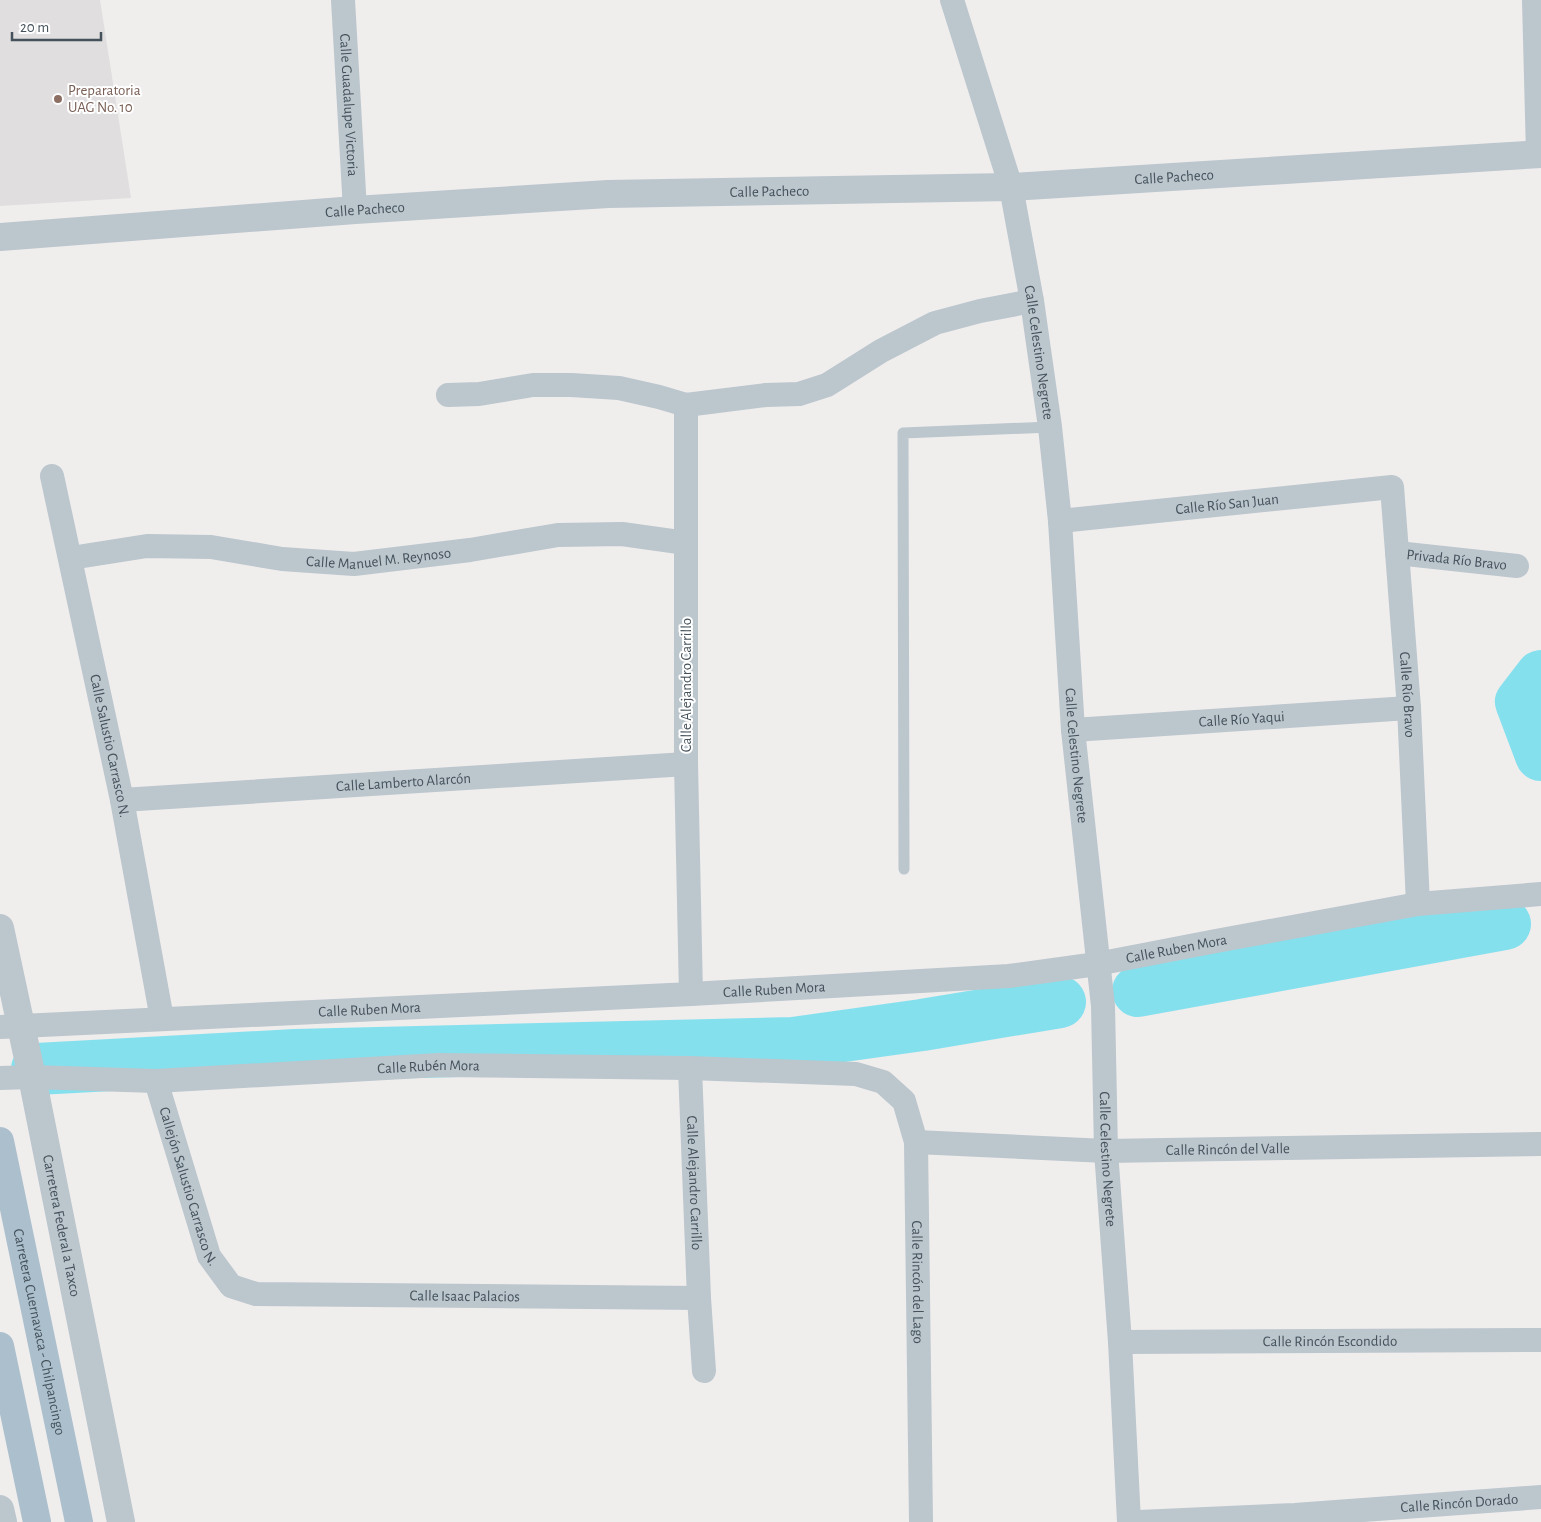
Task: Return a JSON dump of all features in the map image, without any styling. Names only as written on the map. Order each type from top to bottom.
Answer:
[{"type":"main road","name":"Carretera Cuernavaca - Chilpancingo","points":[[0,1141],[79,1522]]},
{"type":"main road","points":[[0,1346],[37,1522]]},
{"type":"street","name":"Calle Guadalupe Victoria","points":[[343,0],[355,210]]},
{"type":"street","name":"Calle Celestino Negrete","points":[[952,0],[1012,187],[1032,301],[1050,427],[1060,521],[1073,730],[1103,1006],[1106,1151],[1120,1342],[1128,1522]]},
{"type":"street","points":[[1534,0],[1539,154]]},
{"type":"street","name":"Calle Pacheco","points":[[0,237],[355,210],[608,194],[1012,187],[1539,154]]},
{"type":"street","points":[[448,395],[479,394],[533,385],[571,385],[619,388],[659,397],[686,406],[766,395],[799,394],[827,385],[880,351],[935,323],[980,311],[1032,301]]},
{"type":"street","name":"Calle Alejandro Carrillo","points":[[686,406],[686,764],[691,994]]},
{"type":"street","name":"Calle Salustio Carrasco N.","points":[[52,476],[122,800],[162,1019]]},
{"type":"street","name":"Calle Río San Juan","points":[[1060,521],[1392,487]]},
{"type":"street","name":"Calle Río Bravo","points":[[1392,487],[1409,708],[1418,904]]},
{"type":"street","name":"Calle Manuel M. Reynoso","points":[[70,558],[147,546],[211,547],[282,559],[354,564],[470,550],[558,535],[622,534],[686,543]]},
{"type":"street","name":"Privada Río Bravo","points":[[1397,554],[1517,566]]},
{"type":"street","name":"Calle Río Yaqui","points":[[1073,730],[1409,708]]},
{"type":"street","name":"Calle Lamberto Alarcón","points":[[122,800],[686,764]]},
{"type":"street","name":"Calle Ruben Mora","points":[[11,1027],[691,994],[1009,976],[1097,964],[1418,904],[1541,894]]},
{"type":"street","name":"Carretera Federal a Taxco","points":[[0,928],[11,1027],[32,1077],[121,1522]]},
{"type":"street","name":"Calle Rubén Mora","points":[[0,1078],[32,1077],[156,1081],[439,1065],[690,1068],[856,1074]]},
{"type":"street","name":"Calle Alejandro Carrillo","points":[[690,1068],[699,1298],[704,1371]]},
{"type":"street","name":"Calle Rincón del Lago","points":[[856,1074],[883,1082],[904,1101],[916,1142],[921,1522]]},
{"type":"street","name":"Callejón Salustio Carrasco N.","points":[[156,1081],[210,1256],[231,1286]]},
{"type":"street","name":"Calle Rincón del Valle","points":[[916,1142],[1106,1151],[1541,1144]]},
{"type":"street","name":"Calle Isaac Palacios","points":[[231,1286],[256,1294],[699,1298]]},
{"type":"street","name":"Calle Rincón Escondido","points":[[1120,1342],[1541,1340]]},
{"type":"street","name":"Calle Rincón Dorado","points":[[1139,1522],[1296,1515],[1541,1498]]},
{"type":"street","points":[[0,1509],[3,1522]]},
{"type":"lane","points":[[904,869],[903,433],[1050,427]]},
{"type":"shaded area","name":"Preparatoria UAG No. 10","points":[[0,0],[100,0],[131,198],[0,206]]},
{"type":"waterway","points":[[1541,676],[1521,702],[1541,755]]},
{"type":"waterway","points":[[1138,991],[1505,924]]},
{"type":"waterway","points":[[37,1069],[295,1055],[793,1043],[922,1025],[1060,1002]]},
{"type":"place","name":"Preparatoria UAG No. 10","points":[[58,99]]}]
